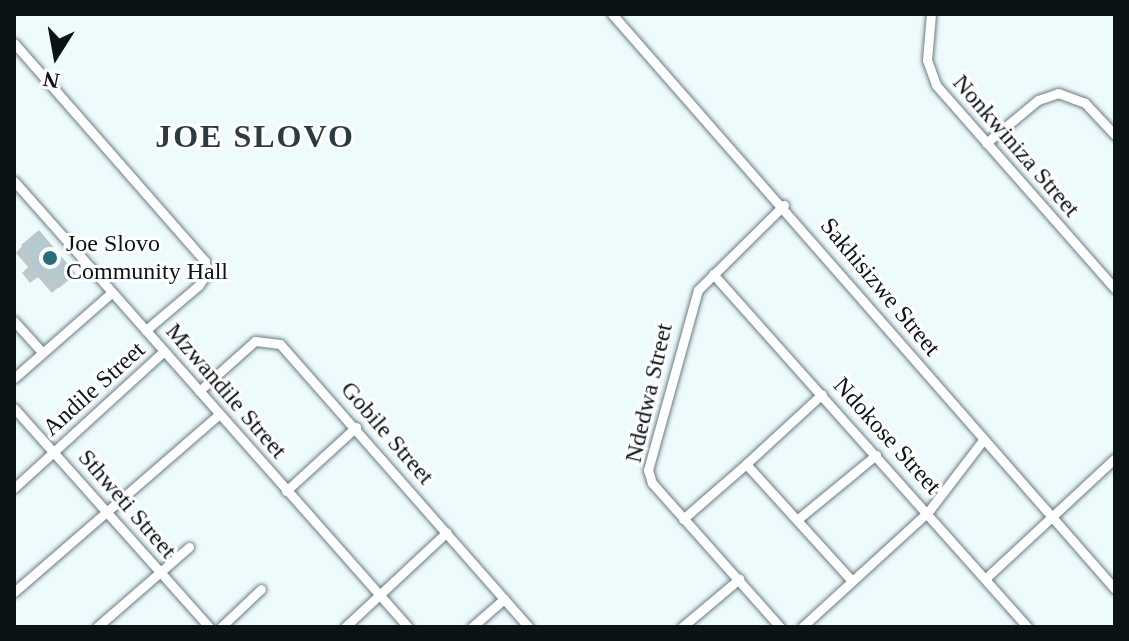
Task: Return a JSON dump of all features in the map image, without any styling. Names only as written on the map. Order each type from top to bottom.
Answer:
[{"type":"street","name":"Sakhisizwe Street","points":[[612,14],[784,205],[983,440],[1115,589]]},
{"type":"street","name":"Nonkwiniza Street","points":[[931,14],[927,60],[931,78],[1115,289]]},
{"type":"street","points":[[14,43],[206,265],[199,285],[146,330]]},
{"type":"street","points":[[986,143],[1038,100],[1058,93],[1085,103],[1115,135]]},
{"type":"street","name":"Mzwandile Street","points":[[14,181],[408,627]]},
{"type":"street","name":"Ndedwa Street","points":[[780,627],[683,519],[648,470],[692,304],[713,274],[784,205]]},
{"type":"street","name":"Ndokose Street","points":[[713,274],[1028,627]]},
{"type":"street","points":[[14,378],[111,293]]},
{"type":"street","points":[[14,321],[42,352]]},
{"type":"street","name":"Gobile Street","points":[[199,391],[248,345],[272,339],[356,427],[529,627]]},
{"type":"street","name":"Andile Street","points":[[14,488],[164,351]]},
{"type":"street","points":[[683,519],[822,394]]},
{"type":"street","name":"Sthweti Street","points":[[14,408],[209,627]]},
{"type":"street","points":[[14,592],[218,415]]},
{"type":"street","points":[[286,491],[356,427]]},
{"type":"street","points":[[802,627],[928,512],[983,440]]},
{"type":"street","points":[[798,519],[876,455]]},
{"type":"street","points":[[986,578],[1115,458]]},
{"type":"street","points":[[746,464],[852,581]]},
{"type":"street","points":[[345,627],[447,532]]},
{"type":"street","points":[[97,627],[189,547]]},
{"type":"street","points":[[682,627],[739,579]]},
{"type":"street","points":[[221,627],[261,589]]},
{"type":"street","points":[[472,627],[504,599]]},
{"type":"building","points":[[39,230],[76,274],[59,288],[46,272],[38,278],[27,265],[33,259],[21,245]]},
{"type":"place","name":"Joe Slovo Community Hall","points":[[50,258]]},
{"type":"district","name":"JOE SLOVO","points":[[255,136]]}]
